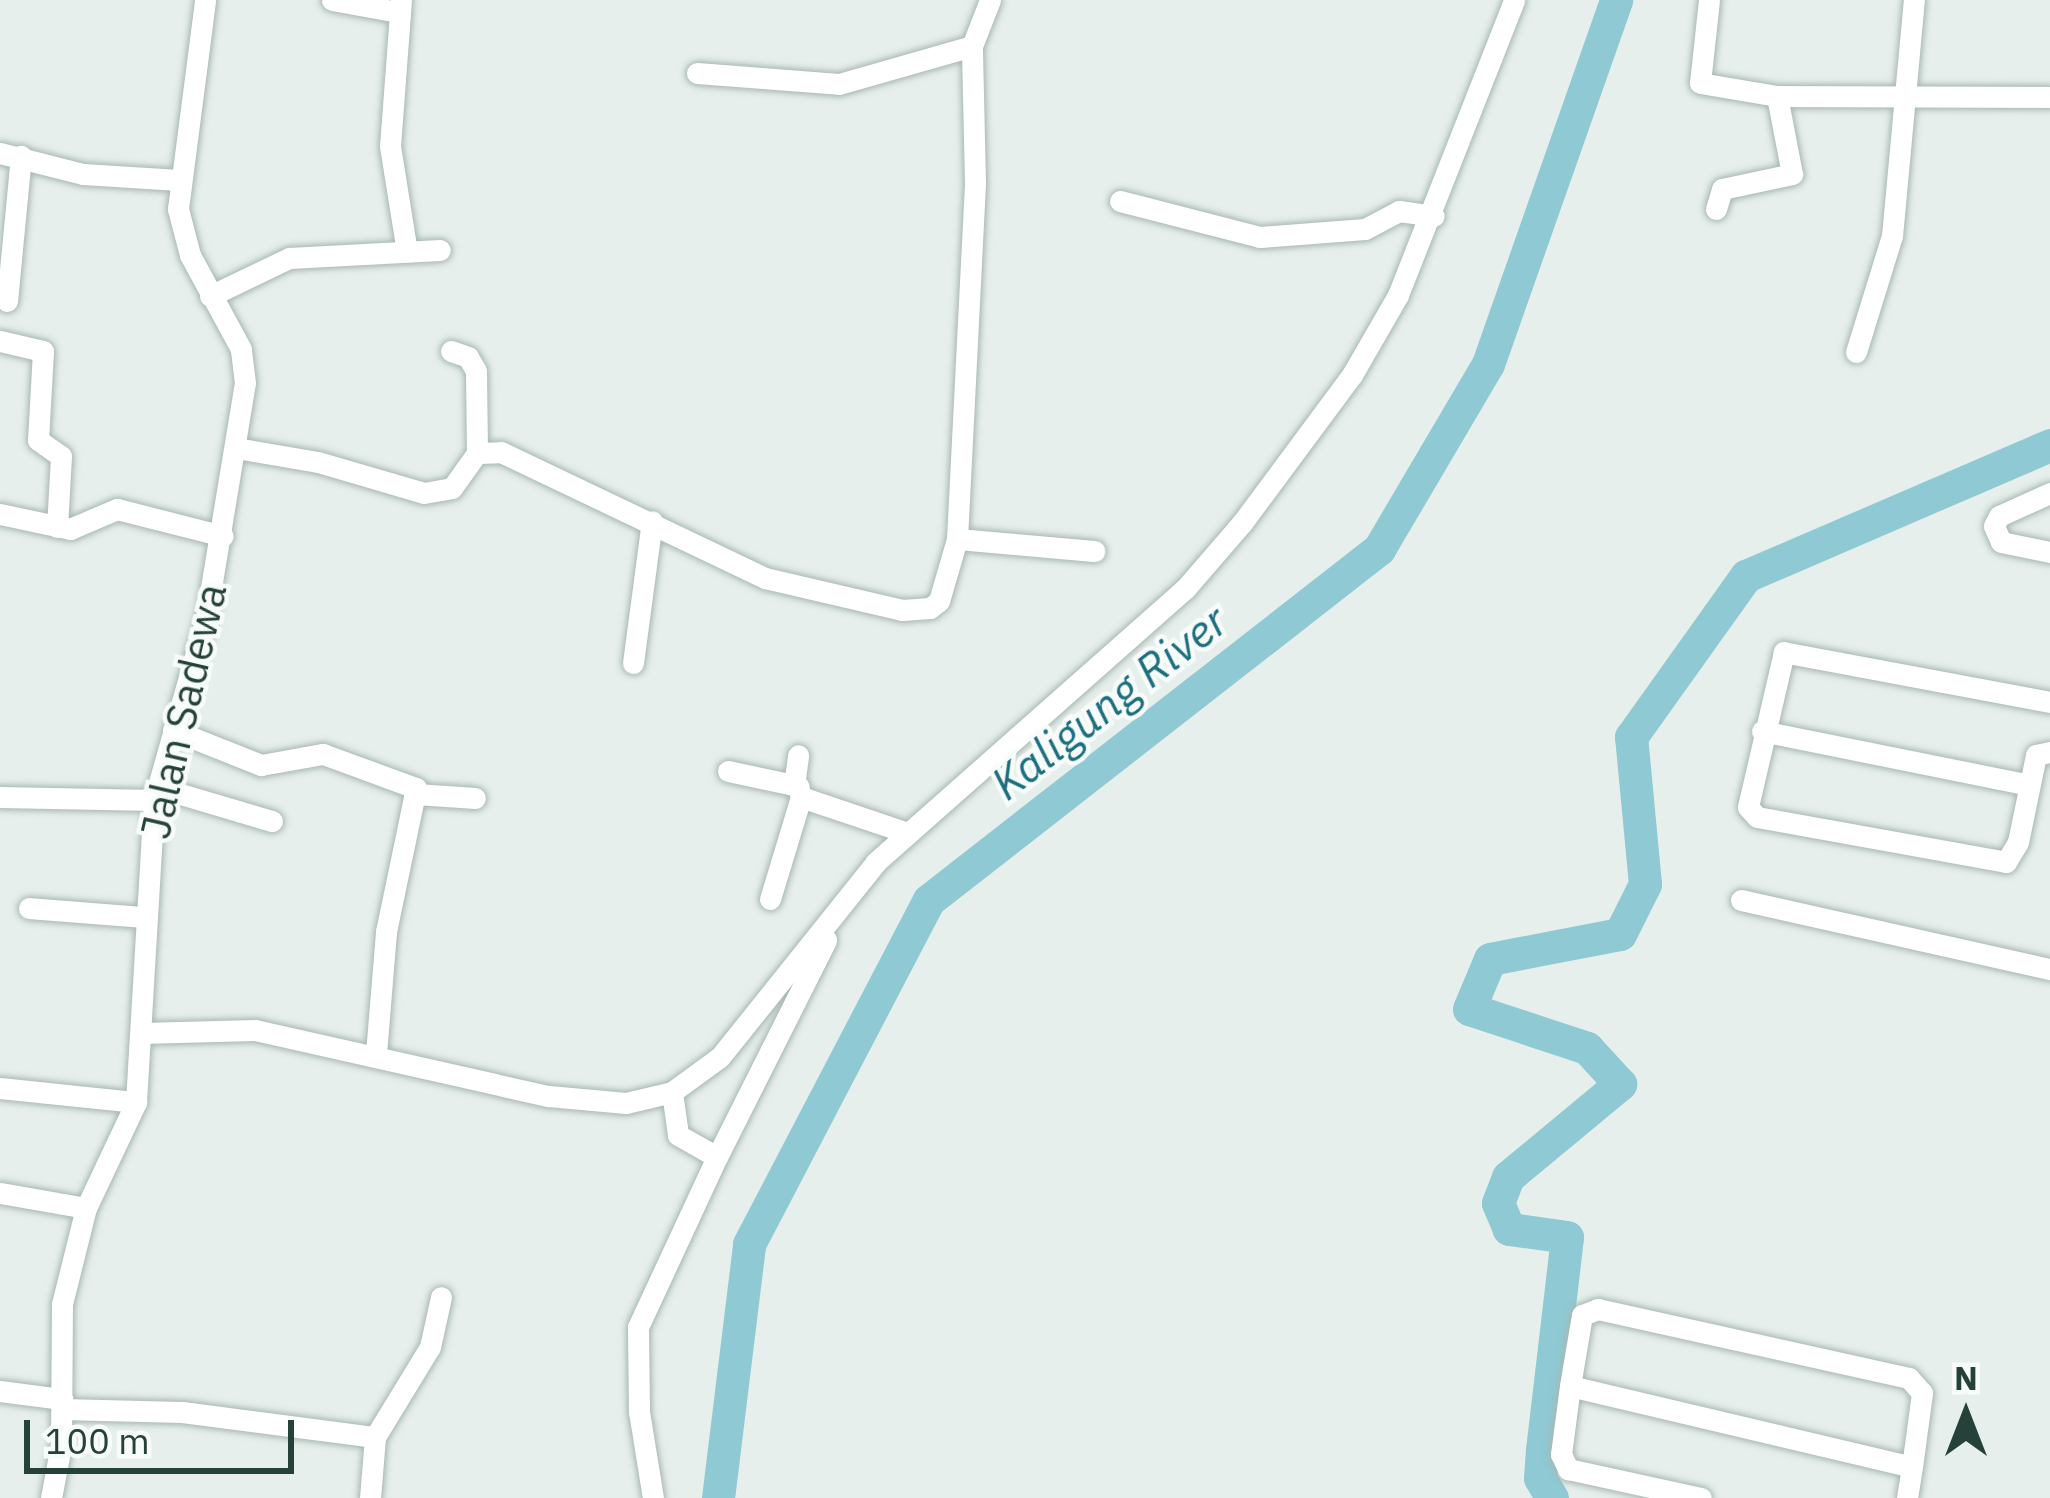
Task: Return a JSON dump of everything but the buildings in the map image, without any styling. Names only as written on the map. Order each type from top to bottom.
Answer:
[{"type":"street","name":"Jalan Sadewa","points":[[51,1498],[71,1407],[58,1326],[86,1208],[136,1102],[148,1033],[144,916],[163,792],[184,734],[223,536],[248,451],[244,365],[223,288],[182,228],[179,180],[205,0]]},
{"type":"street","points":[[332,0],[399,6],[390,146],[407,252]]},
{"type":"street","points":[[477,453],[501,452],[558,473],[765,578],[902,610],[940,601],[957,539],[975,183],[972,46],[990,0]]},
{"type":"street","points":[[148,1033],[255,1030],[294,1036],[307,1047],[376,1054],[549,1096],[626,1103],[671,1092],[720,1057],[905,832],[1140,631],[1242,523],[1352,375],[1433,216],[1514,0]]},
{"type":"street","points":[[1709,0],[1700,82],[1777,96],[2049,97]]},
{"type":"street","points":[[1856,352],[1892,236],[1914,0]]},
{"type":"street","points":[[697,73],[839,84],[972,46]]},
{"type":"street","points":[[1716,208],[1722,189],[1792,174],[1777,96]]},
{"type":"street","points":[[7,301],[10,155],[82,175],[179,180]]},
{"type":"street","points":[[1120,201],[1260,236],[1365,229],[1400,211],[1433,216]]},
{"type":"street","points":[[223,288],[289,258],[440,250]]},
{"type":"street","points":[[0,341],[43,351],[38,440],[61,456],[57,527]]},
{"type":"street","points":[[248,451],[424,493],[452,488],[477,453],[476,371],[468,357],[451,351]]},
{"type":"street","points":[[2050,493],[2000,516],[1994,526],[2001,542],[2050,552]]},
{"type":"street","points":[[0,514],[57,527],[80,527],[117,508],[223,536]]},
{"type":"street","points":[[633,663],[652,521]]},
{"type":"street","points":[[957,539],[1094,551]]},
{"type":"street","points":[[2050,702],[1791,651],[1777,656],[1748,807],[1757,817],[2006,862],[2036,754],[2050,752]]},
{"type":"street","points":[[1762,731],[2029,785]]},
{"type":"street","points":[[184,734],[265,765],[328,755],[397,777],[416,794],[476,798]]},
{"type":"street","points":[[770,899],[798,791],[798,755]]},
{"type":"street","points":[[728,771],[798,791],[905,832]]},
{"type":"street","points":[[0,797],[163,792],[272,821]]},
{"type":"street","points":[[376,1054],[389,907],[416,794]]},
{"type":"street","points":[[1741,900],[2050,969]]},
{"type":"street","points":[[29,908],[144,916]]},
{"type":"street","points":[[653,1498],[639,1412],[638,1327],[833,916]]},
{"type":"street","points":[[0,1088],[136,1102]]},
{"type":"street","points":[[671,1092],[678,1135],[717,1157]]},
{"type":"street","points":[[0,1193],[86,1208]]},
{"type":"street","points":[[370,1498],[375,1437],[430,1347],[441,1298]]},
{"type":"street","points":[[1701,1498],[1568,1469],[1561,1454],[1570,1386],[1582,1315],[1591,1308],[1909,1378],[1922,1393],[1907,1498]]},
{"type":"street","points":[[1570,1386],[1912,1467]]},
{"type":"street","points":[[0,1391],[71,1407],[182,1412],[375,1437]]},
{"type":"waterway","name":"Kaligung River","points":[[718,1498],[749,1244],[929,900],[1379,549],[1488,364],[1616,0]]},
{"type":"waterway","points":[[1552,1498],[1540,1478],[1567,1237],[1509,1229],[1498,1203],[1508,1177],[1620,1084],[1587,1048],[1469,1009],[1490,959],[1620,934],[1645,884],[1631,737],[1746,576],[2050,445]]}]
